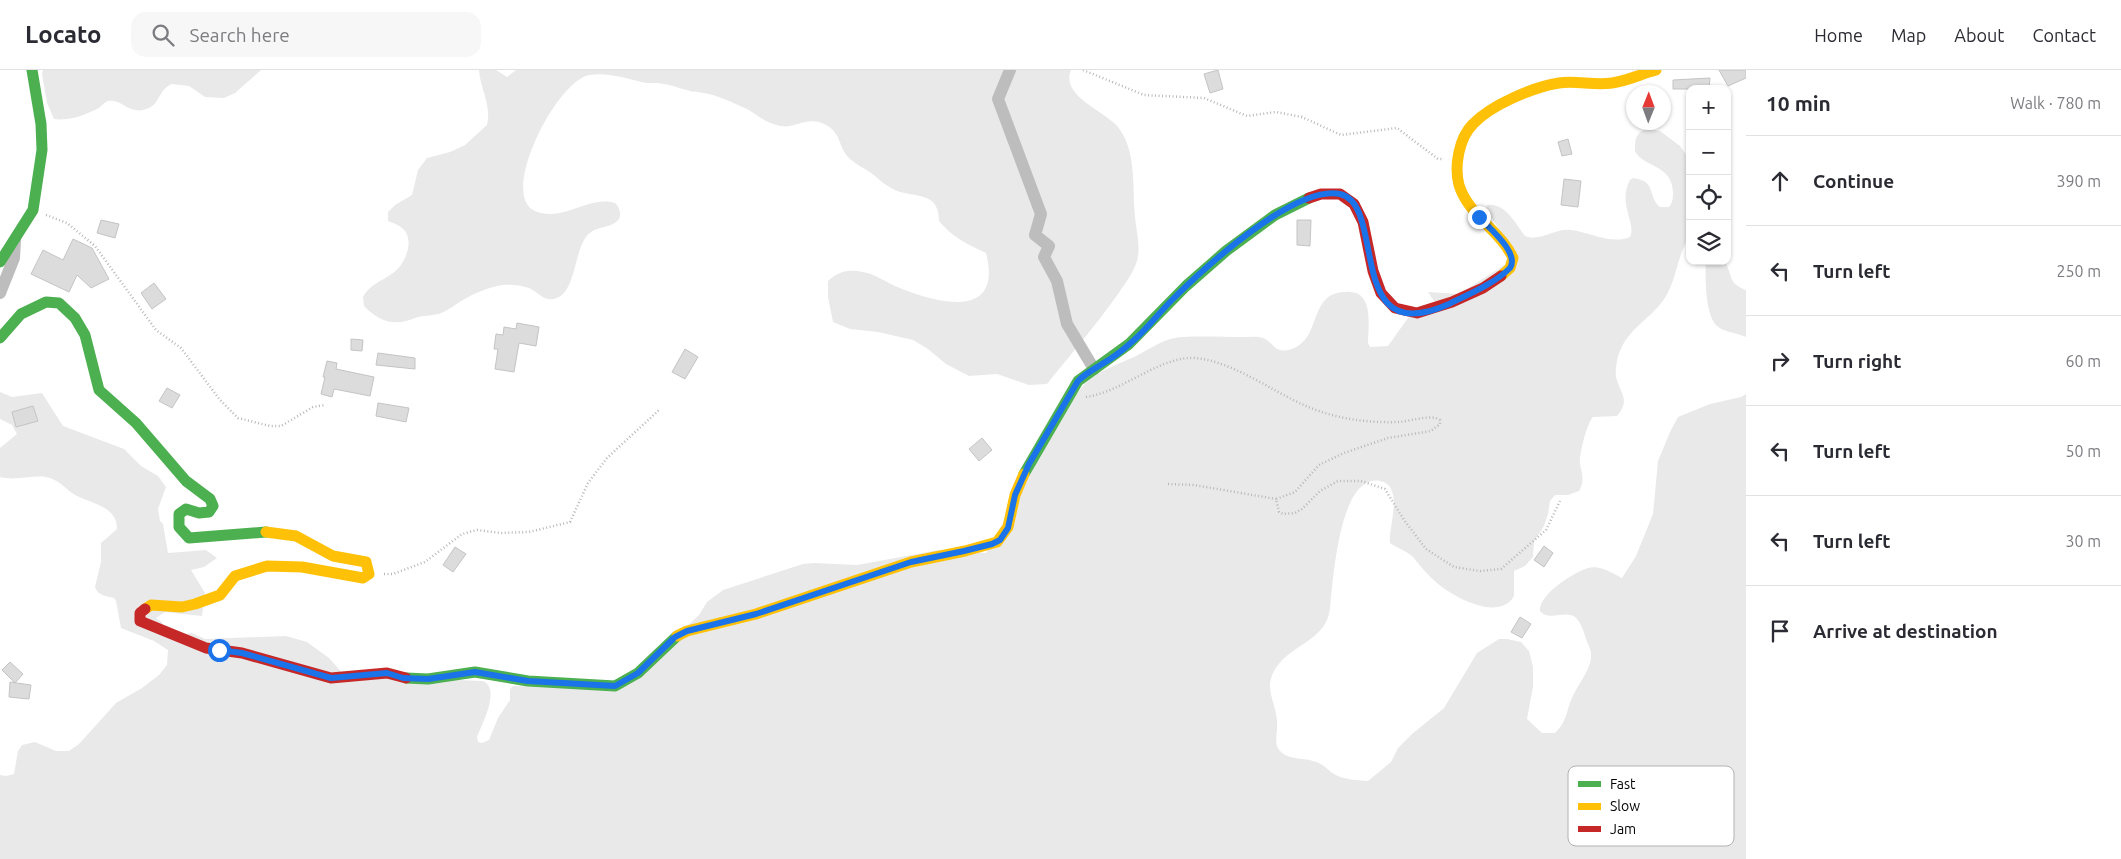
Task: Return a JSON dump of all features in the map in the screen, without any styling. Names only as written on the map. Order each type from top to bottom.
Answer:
[{"type":"street","points":[[0,262],[33,210],[42,150],[41,124],[32,70]]},
{"type":"street","points":[[1010,70],[998,99],[1041,214],[1035,235],[1049,246],[1044,256],[1057,281],[1066,324],[1094,369]]},
{"type":"street","points":[[0,338],[21,314],[46,302],[59,303],[68,311],[85,335],[99,390],[136,423],[186,482],[210,499],[213,506],[209,512],[200,513],[186,509],[179,514],[179,527],[189,538],[205,540],[266,532],[295,535],[335,557],[357,558],[366,562],[369,574],[363,578],[302,567],[267,566],[234,576],[220,595],[203,601],[182,607],[151,605],[140,613],[140,620],[206,648],[242,653],[331,678],[387,673],[403,678],[428,679],[475,672],[528,681],[615,686],[638,673],[675,637],[687,631],[756,614],[911,562],[964,551],[1000,540],[1008,528],[1015,495],[1025,472],[1078,381],[1133,341],[1174,298],[1240,239],[1294,205],[1318,195],[1340,194],[1348,198],[1355,205],[1364,225],[1368,253],[1377,283],[1386,301],[1394,308],[1409,313],[1430,312],[1487,285],[1510,268],[1513,258],[1508,247],[1471,207],[1462,193],[1458,178],[1459,159],[1464,139],[1474,122],[1528,93],[1558,83],[1573,81],[1612,83],[1656,70]]},
{"type":"street","points":[[0,293],[14,258],[15,240]]},
{"type":"path","points":[[1083,70],[1144,95],[1204,98],[1247,116],[1276,112],[1302,117],[1342,135],[1397,128],[1438,159],[1459,159]]},
{"type":"path","points":[[33,210],[67,223],[95,246],[156,330],[181,348],[220,400],[238,418],[270,426],[281,426],[313,407],[325,405]]},
{"type":"path","points":[[1066,400],[1092,396],[1118,387],[1172,361],[1196,358],[1223,365],[1275,389],[1306,406],[1339,418],[1400,422],[1432,417],[1440,420],[1440,424],[1431,431],[1388,438],[1344,453],[1319,465],[1295,492],[1276,499],[1194,485],[1168,484]]},
{"type":"path","points":[[369,574],[393,574],[424,562],[462,534],[478,530],[501,533],[529,532],[570,522],[588,483],[607,458],[659,410]]},
{"type":"path","points":[[1276,499],[1279,512],[1283,514],[1295,513],[1320,492],[1338,481],[1361,481],[1384,489],[1426,549],[1454,567],[1480,571],[1501,570],[1546,530],[1560,500]]},
{"type":"shaded area","points":[[43,70],[261,70],[235,93],[224,98],[205,97],[189,86],[172,84],[165,89],[149,108],[136,110],[118,102],[108,101],[99,108],[83,115],[54,119],[47,103]]},
{"type":"shaded area","points":[[479,70],[496,70],[507,77],[516,70],[1071,70],[1069,79],[1072,88],[1086,102],[1118,127],[1128,147],[1131,158],[1138,244],[1137,261],[1129,278],[1110,306],[1047,384],[1029,385],[997,374],[969,376],[946,364],[928,349],[913,340],[878,332],[850,329],[833,322],[828,297],[828,281],[844,272],[867,273],[910,292],[945,301],[961,302],[975,298],[985,290],[989,275],[986,253],[960,240],[944,227],[939,221],[936,206],[932,201],[921,196],[898,191],[883,183],[850,159],[843,150],[837,136],[824,124],[812,121],[791,126],[780,126],[768,122],[746,108],[714,95],[666,84],[646,83],[618,76],[597,74],[577,81],[562,96],[548,116],[527,162],[523,184],[525,201],[535,211],[546,214],[566,212],[585,205],[605,202],[615,203],[619,210],[620,218],[616,222],[589,233],[582,243],[572,278],[564,293],[554,299],[546,299],[526,287],[502,285],[467,297],[438,314],[421,316],[402,322],[383,320],[364,306],[363,297],[372,286],[397,269],[405,258],[408,245],[406,233],[402,228],[388,221],[388,212],[395,205],[412,195],[418,170],[427,158],[450,152],[465,145],[487,125],[487,104]]},
{"type":"shaded area","points":[[1643,130],[1660,131],[1680,146],[1686,154],[1686,242],[1667,295],[1657,308],[1633,331],[1620,351],[1616,374],[1623,396],[1623,405],[1617,416],[1593,417],[1591,420],[1581,453],[1582,481],[1579,491],[1568,495],[1555,495],[1550,501],[1544,526],[1534,542],[1533,557],[1525,566],[1514,571],[1514,596],[1508,603],[1499,607],[1489,607],[1468,602],[1449,592],[1426,573],[1411,555],[1390,543],[1394,508],[1392,491],[1388,484],[1380,481],[1366,483],[1355,494],[1347,511],[1341,532],[1336,554],[1328,618],[1317,634],[1285,658],[1271,677],[1270,690],[1277,717],[1276,741],[1280,751],[1288,756],[1319,763],[1334,774],[1342,777],[1368,781],[1391,762],[1398,748],[1412,734],[1444,708],[1477,653],[1499,639],[1521,642],[1529,651],[1533,667],[1533,687],[1527,719],[1542,733],[1555,733],[1564,721],[1572,698],[1589,667],[1591,652],[1576,618],[1568,615],[1553,616],[1544,614],[1540,611],[1541,605],[1558,585],[1574,574],[1588,568],[1601,569],[1622,578],[1636,556],[1653,514],[1658,461],[1678,417],[1710,404],[1741,397],[1746,394],[1746,859],[0,859],[0,775],[14,774],[18,751],[22,745],[35,742],[56,751],[69,751],[79,744],[116,703],[142,688],[159,675],[167,665],[168,650],[154,641],[121,628],[116,601],[114,598],[100,594],[96,590],[95,587],[101,562],[101,543],[117,529],[116,521],[112,514],[100,506],[72,493],[50,478],[0,477],[0,448],[17,434],[12,425],[0,419],[0,392],[12,397],[42,393],[63,426],[124,449],[141,466],[158,476],[166,487],[158,509],[160,521],[163,524],[168,553],[206,550],[217,558],[204,567],[191,570],[205,593],[202,616],[165,612],[156,618],[162,622],[164,628],[184,634],[192,633],[205,639],[286,636],[307,642],[329,658],[345,676],[483,681],[488,685],[490,699],[486,716],[477,737],[478,742],[482,743],[489,740],[498,718],[510,700],[510,689],[513,686],[622,688],[699,615],[707,602],[723,590],[803,564],[857,565],[939,550],[986,553],[1046,446],[1083,386],[1102,372],[1160,343],[1177,337],[1261,337],[1278,349],[1292,349],[1302,343],[1308,335],[1321,306],[1327,298],[1337,293],[1351,292],[1358,294],[1366,305],[1369,320],[1368,343],[1370,347],[1388,346],[1408,318],[1438,307],[1428,292],[1459,294],[1517,257],[1486,209],[1487,205],[1493,205],[1505,210],[1525,236],[1537,237],[1571,230],[1615,240],[1630,237],[1631,226],[1626,197],[1630,180],[1633,178],[1646,182],[1656,203],[1660,207],[1669,207],[1673,198],[1668,176],[1644,160],[1635,151],[1636,140]]},
{"type":"shaded area","points":[[1706,265],[1727,265],[1736,285],[1746,290],[1746,337],[1723,330],[1713,321],[1708,305]]},
{"type":"building","points":[[1218,70],[1223,89],[1210,93],[1204,74]]},
{"type":"building","points":[[1719,70],[1746,70],[1746,78],[1727,85]]},
{"type":"building","points":[[1710,78],[1709,85],[1686,85],[1686,89],[1673,89],[1673,80]]},
{"type":"building","points":[[1568,139],[1572,154],[1562,156],[1558,142]]},
{"type":"building","points":[[1564,179],[1581,181],[1578,207],[1561,205]]},
{"type":"building","points":[[101,220],[119,224],[115,238],[97,233]]},
{"type":"building","points":[[1297,220],[1311,220],[1310,246],[1297,245]]},
{"type":"building","points":[[73,239],[92,248],[109,279],[91,288],[77,275],[69,292],[31,274],[43,250],[63,260]]},
{"type":"building","points":[[154,283],[166,299],[152,309],[141,293]]},
{"type":"building","points":[[517,323],[539,327],[536,346],[519,343],[514,372],[495,369],[498,349],[494,349],[496,334],[503,335],[504,327],[516,329]]},
{"type":"building","points":[[351,339],[363,340],[362,351],[351,350]]},
{"type":"building","points":[[685,349],[698,357],[685,379],[672,372]]},
{"type":"building","points":[[378,353],[415,358],[415,369],[376,365]]},
{"type":"building","points":[[327,361],[337,363],[336,369],[374,377],[370,396],[334,389],[332,397],[321,394]]},
{"type":"building","points":[[167,388],[180,395],[172,408],[159,401]]},
{"type":"building","points":[[378,403],[409,408],[406,422],[376,416]]},
{"type":"building","points":[[33,406],[38,421],[16,427],[12,412]]},
{"type":"building","points":[[982,438],[992,450],[979,461],[969,449]]},
{"type":"building","points":[[1544,546],[1553,553],[1544,567],[1534,560]]},
{"type":"building","points":[[455,547],[466,554],[453,572],[443,565]]},
{"type":"building","points":[[1520,617],[1531,624],[1522,638],[1511,632]]},
{"type":"building","points":[[10,662],[23,674],[15,683],[2,670]]},
{"type":"building","points":[[10,682],[31,685],[29,699],[9,697]]},
{"type":"traffic: fast","points":[[0,262],[33,210],[42,150],[41,124],[32,70]]},
{"type":"traffic: fast","points":[[1024,474],[1078,381],[1129,344],[1186,286],[1226,251],[1275,215],[1309,198]]},
{"type":"traffic: fast","points":[[0,338],[21,314],[46,302],[59,303],[75,318],[85,335],[99,390],[136,423],[186,481],[210,499],[213,506],[209,512],[199,513],[186,509],[179,514],[179,527],[189,538],[266,532]]},
{"type":"traffic: fast","points":[[406,678],[428,679],[475,672],[528,681],[615,686],[638,673],[677,636]]},
{"type":"traffic: slow","points":[[1501,276],[1510,268],[1513,258],[1500,239],[1469,205],[1459,185],[1457,169],[1459,153],[1468,130],[1490,110],[1537,88],[1565,82],[1612,83],[1656,70]]},
{"type":"traffic: slow","points":[[677,636],[687,631],[756,614],[911,562],[965,551],[997,542],[1008,527],[1015,495],[1024,474]]},
{"type":"traffic: slow","points":[[145,609],[151,605],[182,607],[195,604],[220,595],[235,576],[267,566],[302,567],[363,578],[369,574],[366,562],[333,556],[296,536],[266,532]]},
{"type":"traffic: jam","points":[[1309,198],[1321,194],[1340,194],[1354,204],[1363,222],[1373,271],[1381,293],[1395,308],[1417,313],[1452,302],[1483,288],[1501,276]]},
{"type":"traffic: jam","points":[[145,609],[140,613],[140,621],[206,648],[242,653],[331,678],[387,673],[406,678]]},
{"type":"route","points":[[219,650],[242,653],[331,678],[387,673],[403,678],[428,679],[456,673],[475,672],[528,681],[615,686],[638,673],[675,637],[687,631],[756,614],[911,562],[944,556],[992,544],[1000,540],[1008,528],[1015,495],[1029,464],[1048,435],[1078,381],[1133,341],[1174,298],[1240,239],[1305,199],[1325,194],[1340,194],[1350,199],[1361,216],[1364,225],[1372,272],[1381,293],[1394,308],[1409,313],[1420,314],[1430,312],[1462,298],[1501,276],[1513,265],[1513,258],[1508,247],[1479,217]]}]
